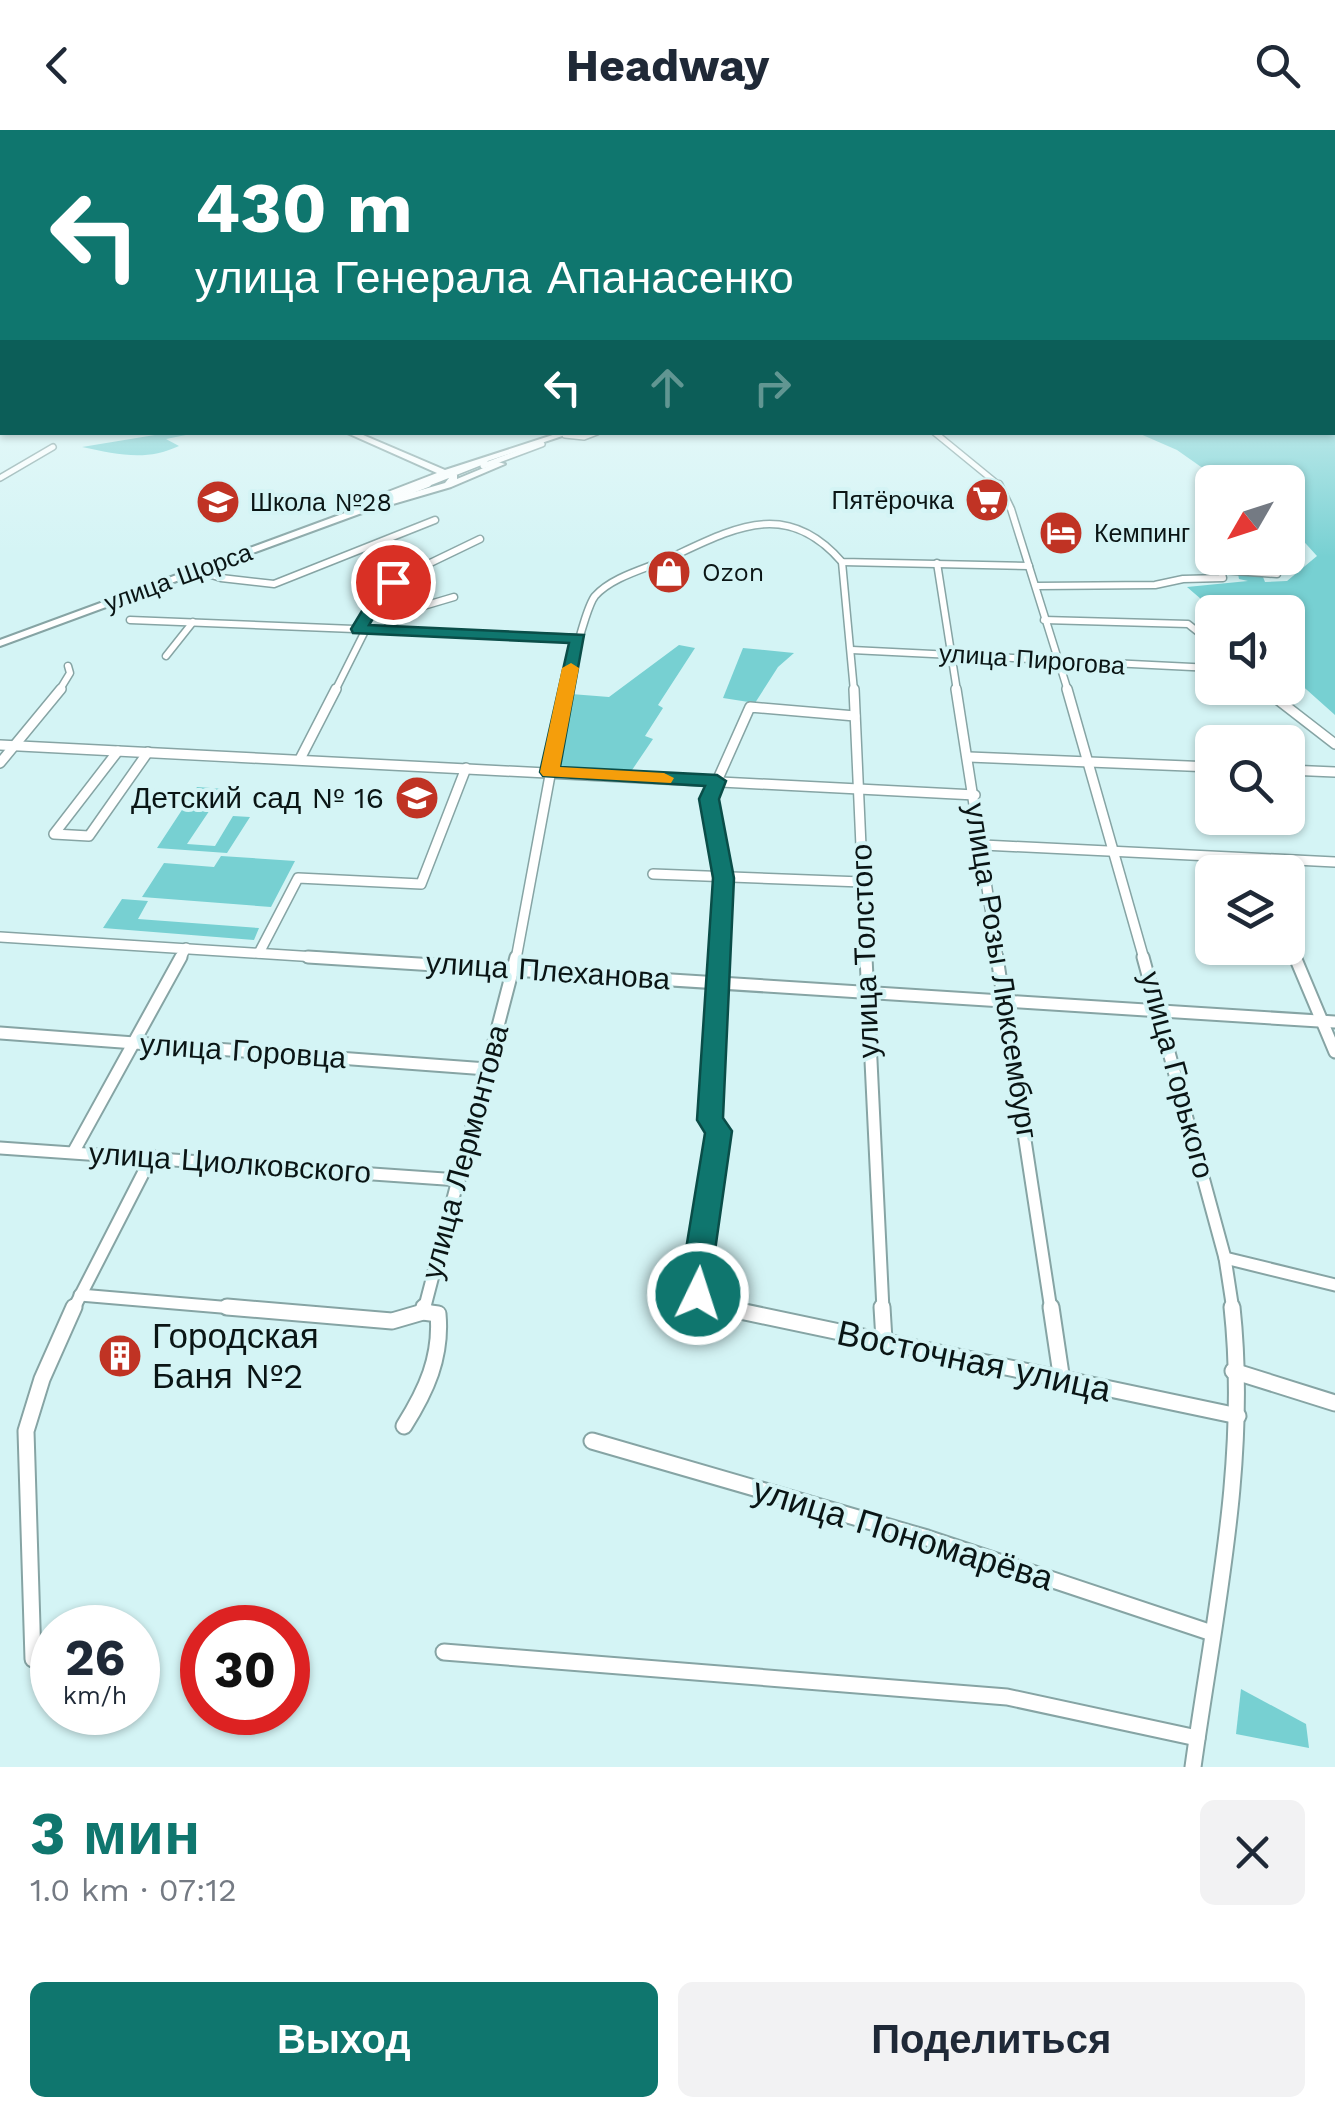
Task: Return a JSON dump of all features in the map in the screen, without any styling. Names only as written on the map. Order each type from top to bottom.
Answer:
[{"type":"main road","points":[[355,435],[449,477]]},
{"type":"main road","points":[[330,521],[565,435]]},
{"type":"main road","points":[[449,477],[542,444]]},
{"type":"main road","name":"улица Щорса","points":[[5,638],[449,477]]},
{"type":"main road","points":[[5,638],[11,642],[34,634],[172,579]]},
{"type":"street","name":"улица Горького","points":[[938,435],[998,481],[1037,586],[1160,1010],[1225,1258],[1233,1312],[1238,1416],[1236,1470],[1192,1767]]},
{"type":"street","points":[[0,478],[53,447]]},
{"type":"street","points":[[196,570],[221,578],[274,584],[434,520]]},
{"type":"street","name":"улица Лермонтова","points":[[404,1426],[426,1393],[442,1336],[438,1314],[423,1312],[514,969],[578,638],[592,598],[604,588],[728,530],[759,523],[787,524],[814,536],[842,562]]},
{"type":"street","points":[[300,760],[379,594],[393,582],[480,539]]},
{"type":"street","points":[[842,562],[1030,566]]},
{"type":"street","name":"улица Толстого","points":[[842,562],[852,650],[884,1340]]},
{"type":"street","name":"улица Розы Люксембург","points":[[937,563],[1062,1380]]},
{"type":"street","points":[[1037,586],[1155,585],[1223,578],[1222,575]]},
{"type":"street","points":[[384,630],[398,615],[454,597]]},
{"type":"street","points":[[130,620],[578,638]]},
{"type":"street","points":[[1044,620],[1188,624],[1195,629]]},
{"type":"street","points":[[166,656],[193,622]]},
{"type":"street","name":"улица Пирогова","points":[[852,650],[953,652],[1057,663],[1195,667]]},
{"type":"street","points":[[0,763],[68,680],[68,666]]},
{"type":"street","points":[[1285,705],[1335,744]]},
{"type":"street","points":[[716,982],[723,878],[709,799],[750,707],[855,716]]},
{"type":"street","points":[[0,745],[974,795]]},
{"type":"street","points":[[118,751],[54,834],[90,836],[148,752]]},
{"type":"street","points":[[969,758],[1195,766]]},
{"type":"street","points":[[259,953],[298,878],[420,884],[466,768]]},
{"type":"street","points":[[1305,771],[1335,772]]},
{"type":"street","points":[[982,845],[1335,862]]},
{"type":"street","points":[[653,874],[862,882]]},
{"type":"street","name":"улица Плеханова","points":[[0,937],[1329,1022]]},
{"type":"street","points":[[74,1151],[186,948]]},
{"type":"street","points":[[1301,965],[1329,1022],[1335,1052]]},
{"type":"street","name":"Восточная улица","points":[[716,982],[710,1120],[719,1131],[695,1286],[710,1305],[1238,1416]]},
{"type":"street","name":"улица Горовца","points":[[0,1033],[487,1069]]},
{"type":"street","name":"улица Циолковского","points":[[1,1150],[152,1156],[459,1180]]},
{"type":"street","points":[[31,1605],[26,1431],[42,1379],[80,1294],[152,1156]]},
{"type":"street","points":[[1225,1258],[1335,1286]]},
{"type":"street","points":[[80,1294],[392,1321],[423,1312]]},
{"type":"street","points":[[1233,1371],[1335,1403]]},
{"type":"street","name":"улица Пономарёва","points":[[592,1441],[928,1538],[1212,1633]]},
{"type":"street","points":[[444,1652],[1008,1696],[1197,1738]]},
{"type":"shaded area","points":[[155,435],[186,435],[166,439],[179,446],[154,454],[131,455],[82,447]]},
{"type":"shaded area","points":[[1143,435],[1335,435],[1335,715],[1305,688],[1305,595],[1196,595],[1187,587],[1248,581],[1238,575],[1263,577],[1265,582],[1305,575],[1305,566],[1317,556],[1305,543],[1305,465],[1198,465],[1177,450]]},
{"type":"shaded area","points":[[679,645],[695,648],[658,705],[663,708],[645,736],[653,739],[630,773],[558,770],[571,694],[609,697]]},
{"type":"shaded area","points":[[743,648],[794,653],[778,667],[755,703],[723,698]]},
{"type":"shaded area","points":[[197,787],[224,789],[187,844],[215,846],[233,816],[250,817],[227,853],[157,848]]},
{"type":"shaded area","points":[[221,856],[295,861],[271,907],[142,897],[164,863],[214,867]]},
{"type":"shaded area","points":[[122,899],[148,901],[138,919],[259,928],[254,940],[103,928]]},
{"type":"shaded area","points":[[1241,1689],[1306,1724],[1309,1748],[1236,1734]]},
{"type":"slow traffic","points":[[571,668],[550,772],[664,778]]},
{"type":"place","name":"Пятёрочка","points":[[987,500]]},
{"type":"place","name":"Школа №28","points":[[218,502]]},
{"type":"place","name":"Кемпинг","points":[[1061,533]]},
{"type":"place","name":"Ozon","points":[[669,572]]},
{"type":"place","name":"Детский сад № 16","points":[[417,798]]},
{"type":"place","name":"Городская Баня №2","points":[[120,1356]]},
{"type":"route","points":[[393,582],[379,594],[359,629],[578,638],[550,772],[717,781],[709,799],[723,878],[710,1120],[719,1131],[695,1286],[698,1294]]}]
